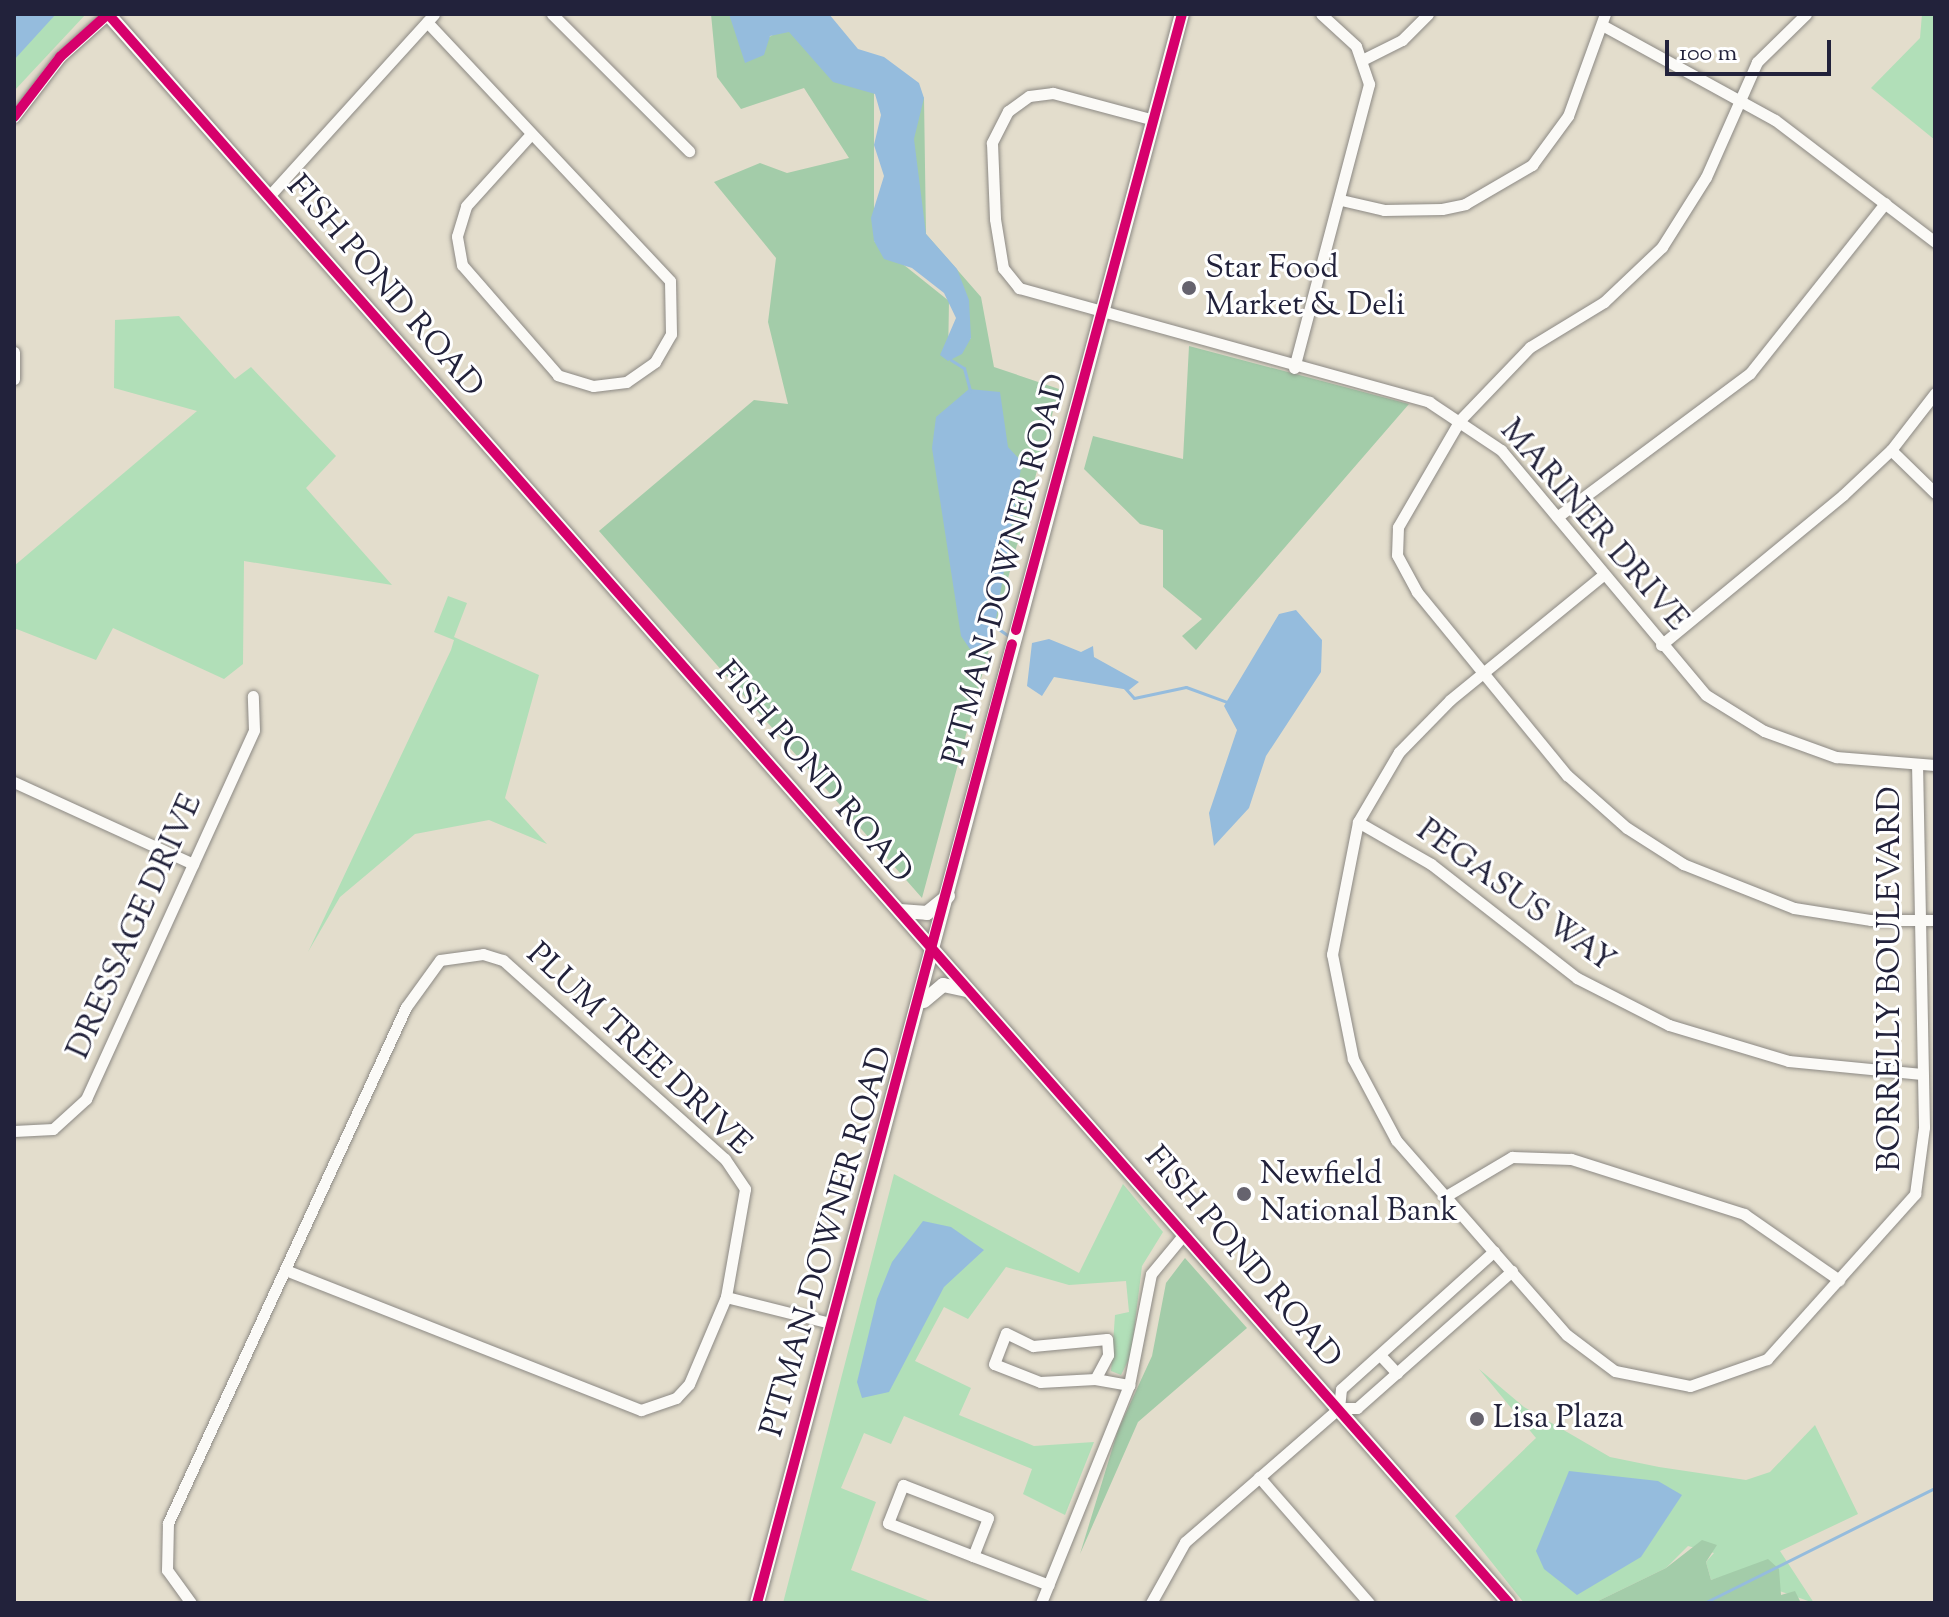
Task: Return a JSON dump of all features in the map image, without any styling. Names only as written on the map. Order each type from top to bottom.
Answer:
[{"type":"street","points":[[14,117],[60,57],[108,14]]},
{"type":"street","name":"FISH POND ROAD","points":[[108,14],[1509,1603]]},
{"type":"street","points":[[552,14],[689,151]]},
{"type":"street","name":"PITMAN-DOWNER ROAD","points":[[757,1603],[830,1323],[951,893],[1014,637],[1182,14]]},
{"type":"street","points":[[1294,368],[1367,97],[1362,60],[1321,14]]},
{"type":"street","points":[[1362,60],[1402,40],[1428,14]]},
{"type":"street","points":[[1806,14],[1770,46],[1737,97],[1701,187],[1662,247],[1604,302],[1530,347],[1460,420],[1395,540],[1404,574],[1578,788],[1683,864],[1794,908],[1935,920]]},
{"type":"street","points":[[270,195],[430,18],[531,134],[670,281],[671,334],[655,362],[626,382],[593,386],[558,375],[462,265],[457,236],[463,213],[531,134]]},
{"type":"street","points":[[1341,200],[1384,210],[1442,209],[1514,178],[1568,116],[1603,19],[1737,97],[1935,242]]},
{"type":"street","name":"MARINER DRIVE","points":[[1154,120],[1041,93],[1018,102],[993,131],[996,232],[1009,279],[1041,299],[1103,307],[1294,368],[1417,398],[1460,420],[1501,450],[1661,645],[1706,695],[1764,731],[1836,757],[1917,767],[1935,765]]},
{"type":"street","points":[[1557,517],[1750,373],[1885,203]]},
{"type":"street","points":[[14,352],[14,379]]},
{"type":"street","points":[[1661,645],[1891,450],[1935,393]]},
{"type":"street","points":[[1891,450],[1935,493]]},
{"type":"street","name":"BORRELLY BOULEVARD","points":[[1603,575],[1483,672],[1399,752],[1358,822],[1333,928],[1340,1019],[1383,1119],[1494,1251],[1593,1358],[1635,1380],[1690,1386],[1767,1359],[1839,1280],[1921,1180],[1917,767]]},
{"type":"street","name":"DRESSAGE DRIVE","points":[[14,1131],[53,1129],[81,1108],[254,730],[253,696]]},
{"type":"street","points":[[14,782],[193,864]]},
{"type":"street","name":"PEGASUS WAY","points":[[1358,822],[1431,864],[1577,978],[1669,1025],[1767,1057],[1921,1074]]},
{"type":"street","points":[[900,911],[927,913],[951,893]]},
{"type":"street","name":"PLUM TREE DRIVE","points":[[191,1603],[167,1570],[168,1523],[290,1272],[419,983],[440,960],[483,954],[503,960],[739,1176],[746,1208],[726,1297],[689,1384],[676,1398],[641,1410],[290,1272]]},
{"type":"street","points":[[921,1005],[943,985],[973,995]]},
{"type":"street","points":[[1446,1196],[1512,1157],[1571,1159],[1744,1214],[1839,1280]]},
{"type":"street","points":[[1041,1603],[1129,1385],[1151,1274],[1185,1233]]},
{"type":"street","points":[[1339,1408],[1341,1389],[1494,1251]]},
{"type":"street","points":[[1151,1603],[1185,1542],[1339,1408],[1357,1408],[1512,1271]]},
{"type":"street","points":[[726,1297],[830,1323]]},
{"type":"street","points":[[1095,1379],[1107,1339],[1033,1346],[1006,1333],[994,1364],[1040,1382],[1095,1379],[1129,1385]]},
{"type":"street","points":[[1380,1355],[1397,1373]]},
{"type":"street","points":[[1259,1477],[1369,1603]]},
{"type":"street","points":[[973,1556],[988,1518],[903,1485],[888,1523],[973,1556],[1049,1585]]},
{"type":"green space","points":[[14,14],[86,14],[14,91]]},
{"type":"green space","points":[[711,14],[734,14],[744,52],[788,26],[874,91],[874,241],[949,301],[948,360],[971,338],[907,223],[895,66],[924,98],[926,234],[981,297],[994,367],[1059,389],[922,898],[599,531],[754,400],[788,404],[768,322],[776,258],[714,182],[760,163],[787,173],[849,158],[804,88],[741,109],[717,77]]},
{"type":"green space","points":[[1922,14],[1935,14],[1935,140],[1871,88],[1920,38]]},
{"type":"green space","points":[[179,316],[235,379],[251,367],[336,456],[306,488],[392,585],[244,561],[243,664],[224,679],[113,628],[96,660],[14,628],[14,566],[197,411],[114,388],[115,320]]},
{"type":"green space","points":[[1189,346],[1409,404],[1196,650],[1182,636],[1202,619],[1163,587],[1163,530],[1140,524],[1084,469],[1093,436],[1183,459]]},
{"type":"green space","points":[[448,596],[467,603],[454,637],[539,675],[505,798],[547,844],[489,820],[415,834],[340,897],[308,952],[451,650],[454,640],[434,632]]},
{"type":"green space","points":[[894,1174],[1079,1273],[1123,1184],[1163,1232],[1142,1266],[1131,1355],[1121,1375],[1111,1371],[1115,1315],[1129,1312],[1126,1281],[1069,1285],[1006,1267],[968,1319],[944,1307],[915,1361],[971,1388],[959,1415],[1034,1446],[1094,1442],[1065,1515],[1023,1494],[1032,1469],[904,1416],[891,1444],[864,1433],[841,1488],[876,1502],[851,1570],[935,1603],[783,1603]]},
{"type":"green space","points":[[1185,1258],[1247,1328],[1138,1422],[1080,1554],[1118,1430],[1152,1356],[1166,1283]]},
{"type":"green space","points":[[1479,1369],[1524,1407],[1610,1457],[1659,1467],[1746,1480],[1770,1472],[1815,1425],[1858,1514],[1780,1551],[1814,1603],[1730,1574],[1711,1580],[1706,1562],[1714,1553],[1688,1546],[1666,1568],[1594,1603],[1524,1603],[1455,1516],[1536,1438]]},
{"type":"green space","points":[[1702,1540],[1717,1545],[1706,1562],[1711,1580],[1768,1559],[1779,1569],[1781,1595],[1795,1591],[1801,1603],[1594,1603],[1666,1568]]},
{"type":"water","points":[[14,14],[56,14],[14,60]]},
{"type":"water","points":[[729,14],[829,14],[858,49],[884,57],[919,83],[924,98],[914,139],[926,234],[957,269],[969,300],[971,338],[962,354],[948,361],[940,355],[956,318],[944,293],[912,268],[884,259],[874,241],[871,218],[884,176],[874,145],[881,115],[875,94],[833,82],[789,32],[770,36],[764,55],[745,63]]},
{"type":"water","points":[[969,389],[1000,392],[1008,447],[1022,462],[994,631],[974,655],[961,636],[932,448],[936,417]]},
{"type":"water","points":[[1296,610],[1322,640],[1321,672],[1266,756],[1249,808],[1214,846],[1209,813],[1237,730],[1224,706],[1279,614]]},
{"type":"water","points":[[1049,639],[1081,652],[1093,646],[1094,657],[1139,682],[1129,690],[1054,677],[1042,696],[1027,686],[1032,643]]},
{"type":"water","points":[[923,1221],[951,1227],[984,1250],[944,1287],[889,1392],[862,1398],[857,1382],[877,1299],[892,1262]]},
{"type":"water","points":[[1569,1471],[1658,1481],[1682,1495],[1641,1557],[1577,1595],[1544,1569],[1536,1551]]},
{"type":"waterway","points":[[951,360],[964,368],[970,391]]},
{"type":"waterway","points":[[993,625],[1009,636]]},
{"type":"waterway","points":[[1125,688],[1134,698],[1186,687],[1227,702]]},
{"type":"waterway","points":[[1704,1603],[1935,1488]]},
{"type":"cycle path","points":[[14,117],[60,57],[108,14],[1509,1603]]},
{"type":"cycle path","points":[[1016,630],[1182,14]]},
{"type":"cycle path","points":[[757,1603],[1012,644]]},
{"type":"place","name":"Star Food Market & Deli","points":[[1189,288]]},
{"type":"place","name":"Newfield National Bank","points":[[1244,1194]]},
{"type":"place","name":"Lisa Plaza","points":[[1477,1419]]}]
